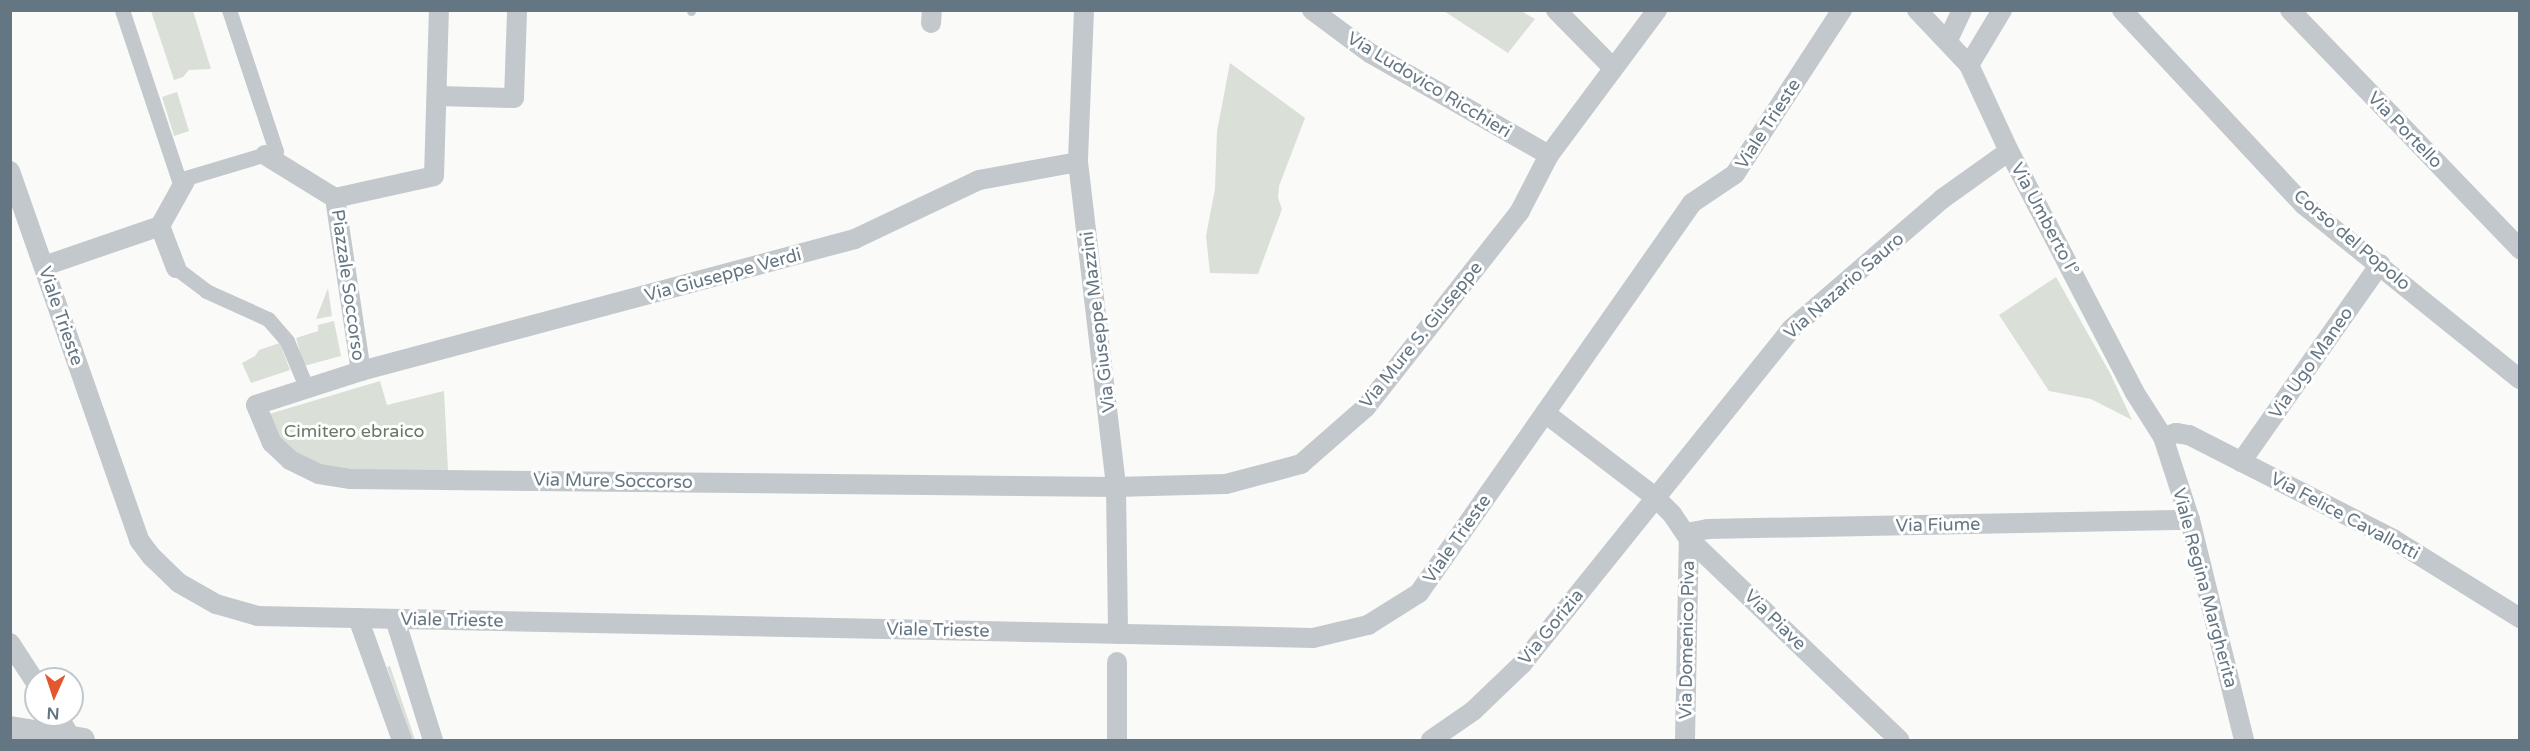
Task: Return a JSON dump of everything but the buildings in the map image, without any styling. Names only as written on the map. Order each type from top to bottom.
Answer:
[{"type":"street","points":[[122,10],[179,180],[276,151],[230,10]]},
{"type":"street","points":[[266,154],[335,198],[434,176],[439,10]]},
{"type":"street","points":[[437,96],[514,98],[517,10]]},
{"type":"street","name":"Via Giuseppe Mazzini","points":[[1084,10],[1078,162],[1116,487],[1118,634]]},
{"type":"street","name":"Via Ludovico Ricchieri","points":[[1312,10],[1370,53],[1549,155]]},
{"type":"street","points":[[1556,10],[1613,68]]},
{"type":"street","name":"Via Mure S. Giuseppe","points":[[1116,487],[1226,484],[1301,464],[1366,407],[1520,211],[1549,155],[1657,10]]},
{"type":"street","name":"Viale Trieste","points":[[10,171],[139,540],[164,570],[196,594],[237,611],[258,616],[1313,638],[1368,625],[1419,593],[1692,203],[1735,174],[1842,10]]},
{"type":"street","name":"Via Umberto I°","points":[[1917,10],[1948,40],[1969,65],[2009,151],[2135,393],[2163,437]]},
{"type":"street","points":[[1948,40],[1962,10]]},
{"type":"street","points":[[1969,65],[2002,10]]},
{"type":"street","name":"Via Portello","points":[[2290,10],[2520,249]]},
{"type":"street","name":"Corso del Popolo","points":[[2127,12],[2304,205],[2520,379]]},
{"type":"street","name":"Via Nazario Sauro","points":[[1655,497],[1791,329],[1942,199],[2009,151]]},
{"type":"street","name":"Via Giuseppe Verdi","points":[[361,371],[855,239],[979,180],[1078,162]]},
{"type":"street","points":[[44,266],[160,226],[185,181]]},
{"type":"street","name":"Piazzale Soccorso","points":[[335,198],[361,371]]},
{"type":"street","points":[[160,226],[176,268],[206,291],[268,319],[287,341],[307,389]]},
{"type":"street","name":"Via Ugo Maneo","points":[[2241,462],[2380,264]]},
{"type":"street","name":"Via Mure Soccorso","points":[[361,371],[256,405],[272,443],[305,469],[319,474],[351,479],[1116,487]]},
{"type":"street","name":"Via Piave","points":[[1545,413],[1655,497],[1672,514],[1687,536],[1899,741]]},
{"type":"street","name":"Via Felice Cavallotti","points":[[2163,437],[2176,433],[2189,435],[2393,539],[2520,618]]},
{"type":"street","name":"Viale Regina Margherita","points":[[2163,437],[2190,520],[2244,741]]},
{"type":"street","name":"Via Gorizia","points":[[1431,741],[1473,711],[1522,664],[1655,497]]},
{"type":"street","name":"Via Fiume","points":[[1687,536],[1708,529],[2190,520]]},
{"type":"street","name":"Via Domenico Piva","points":[[1685,741],[1687,536]]},
{"type":"street","points":[[358,618],[402,741]]},
{"type":"street","points":[[395,619],[433,741]]},
{"type":"street","points":[[10,643],[26,667]]},
{"type":"street","points":[[1117,662],[1117,741]]},
{"type":"street","points":[[67,727],[78,740]]},
{"type":"street","points":[[10,728],[78,740]]},
{"type":"green space","points":[[151,11],[193,11],[211,69],[189,70],[183,77],[174,80]]},
{"type":"green space","points":[[1444,11],[1521,11],[1535,19],[1508,53]]},
{"type":"green space","points":[[1230,63],[1305,118],[1279,186],[1278,198],[1282,209],[1258,274],[1210,273],[1206,236],[1215,189],[1217,131]]},
{"type":"green space","points":[[177,92],[189,131],[174,136],[162,97]]},
{"type":"green space","points":[[2056,277],[2110,373],[2132,420],[2091,399],[2049,391],[1999,315]]},
{"type":"green space","points":[[328,288],[332,316],[316,319]]},
{"type":"green space","points":[[334,321],[341,356],[304,366],[296,338],[318,331],[318,325]]},
{"type":"green space","points":[[280,343],[290,370],[251,383],[242,363],[255,356],[259,350]]},
{"type":"green space","name":"Cimitero ebraico","points":[[380,381],[387,405],[444,391],[448,471],[340,471],[317,467],[294,453],[279,438],[269,414]]},
{"type":"green space","points":[[390,666],[415,740],[412,740],[387,667]]}]
